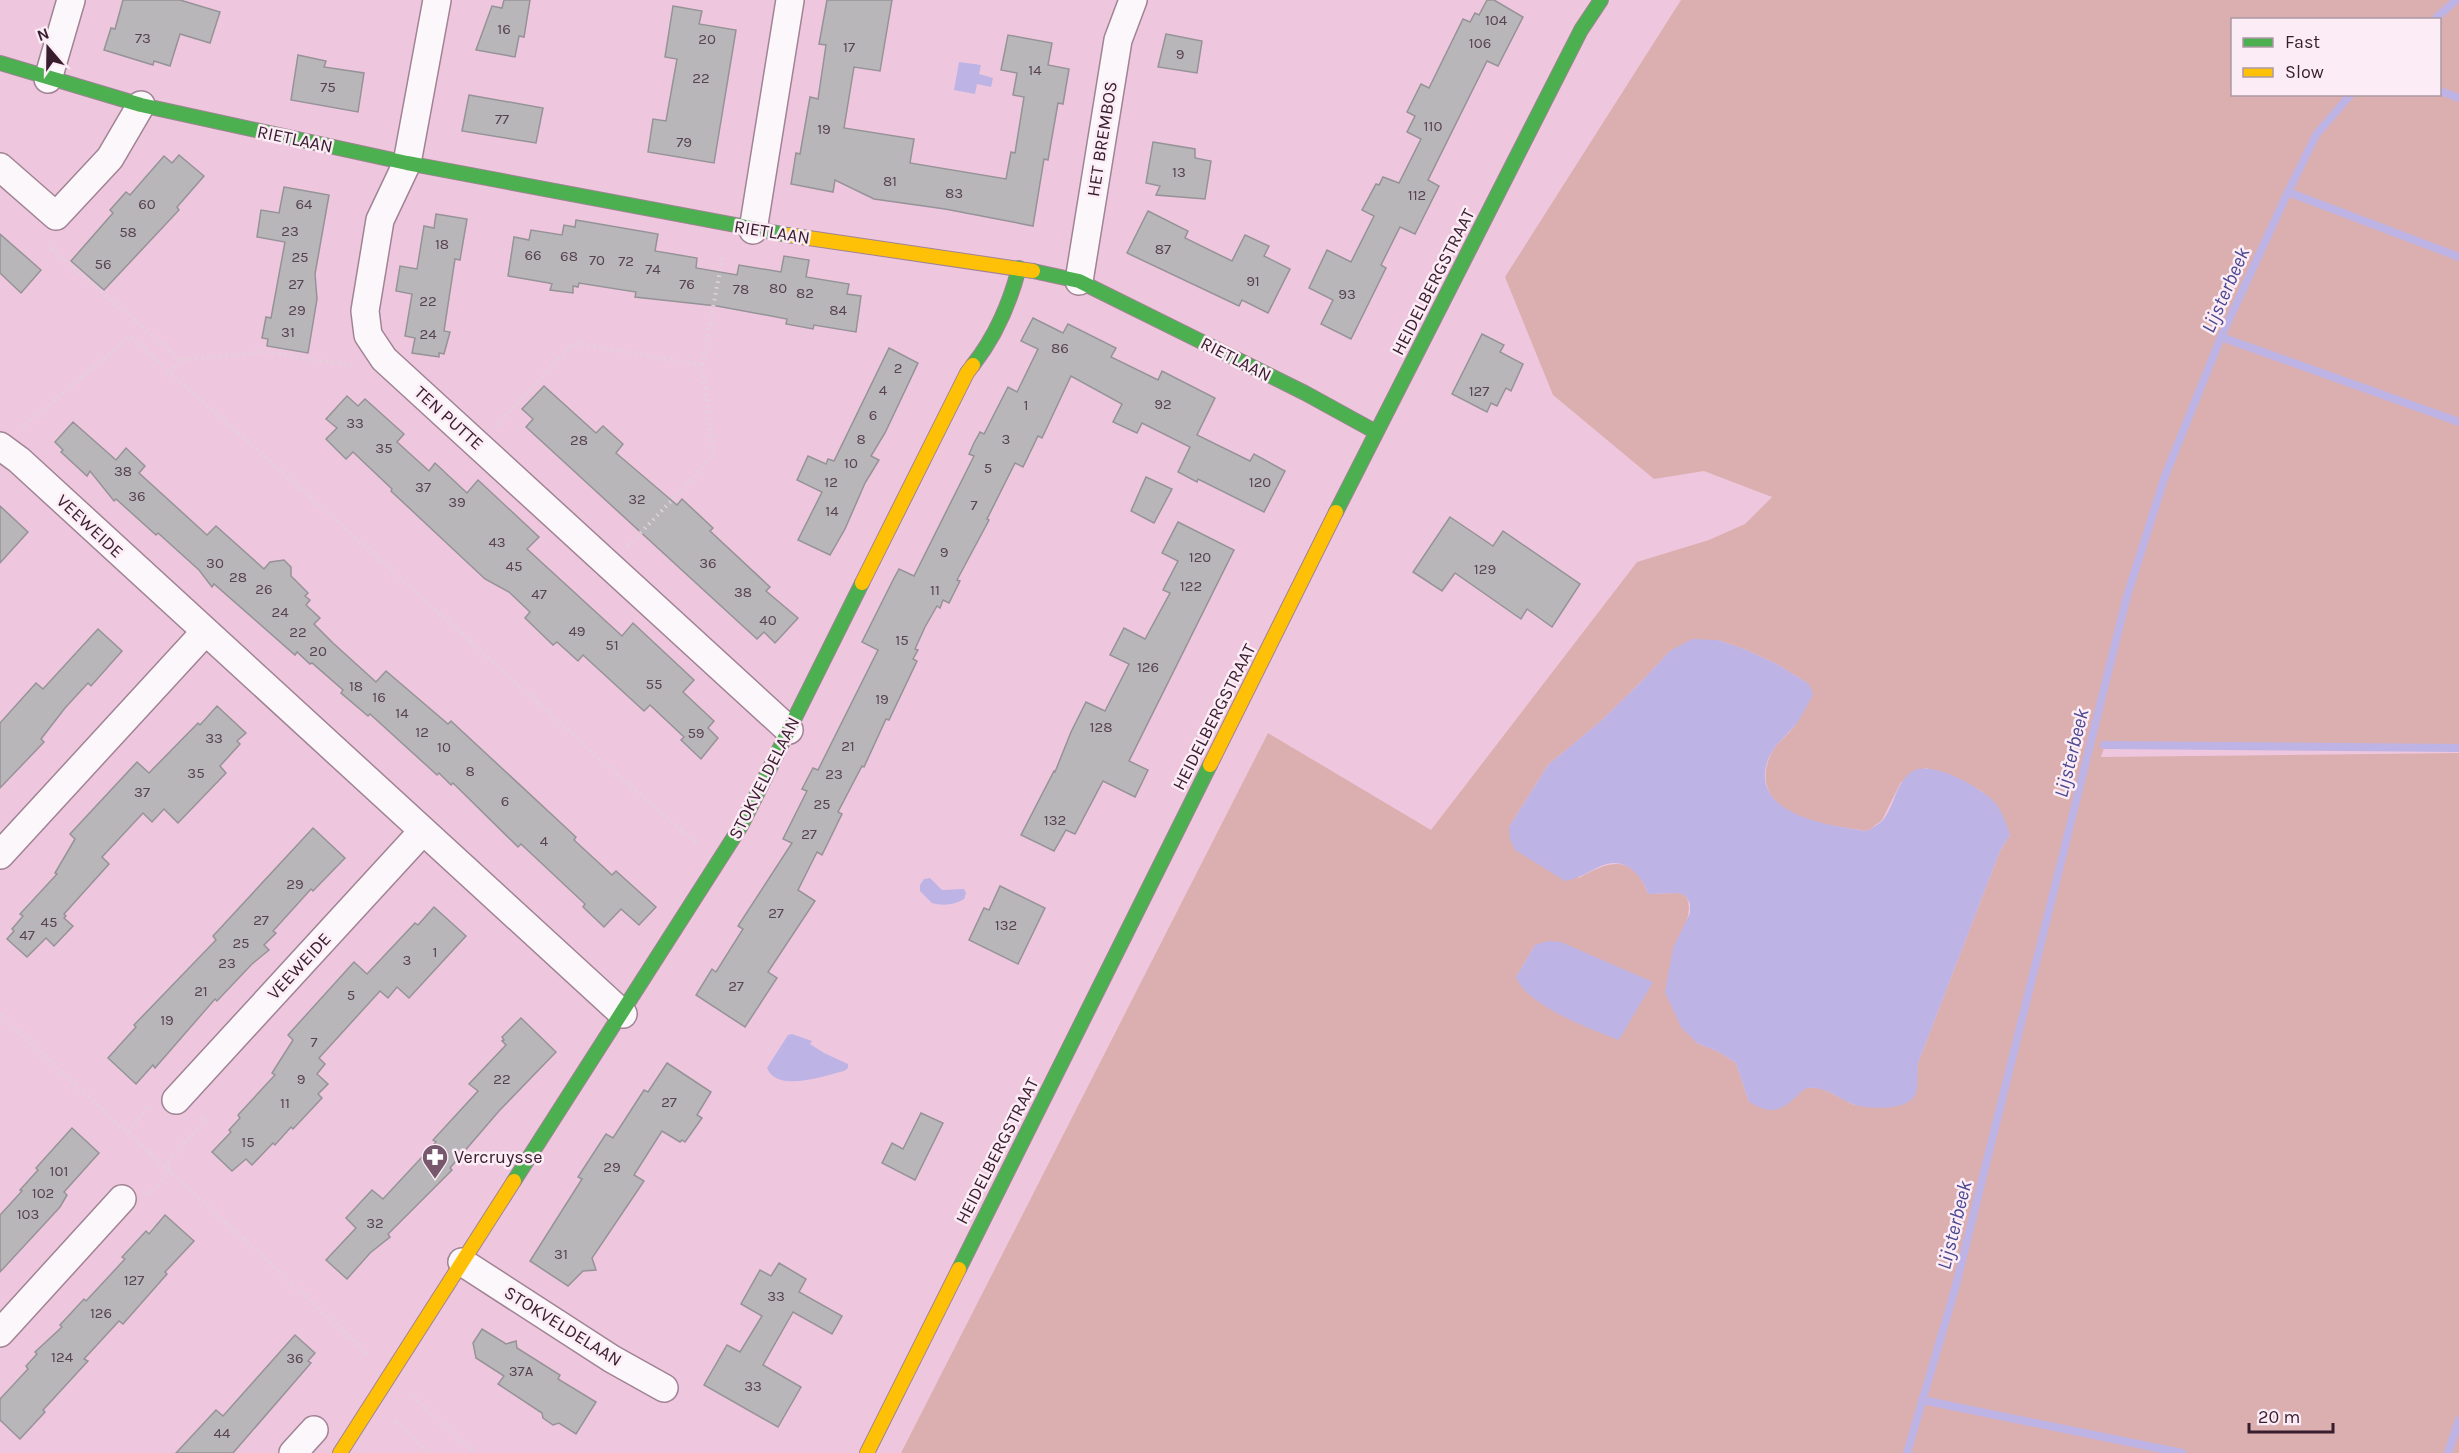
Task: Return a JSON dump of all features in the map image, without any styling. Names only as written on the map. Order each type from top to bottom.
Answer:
[{"type":"street","points":[[48,79],[71,0]]},
{"type":"street","name":"TEN PUTTE","points":[[437,0],[407,163],[380,220],[365,311],[368,335],[384,359],[789,730]]},
{"type":"street","points":[[741,227],[790,0]]},
{"type":"street","name":"HET BREMBOS","points":[[1079,280],[1118,40],[1133,0]]},
{"type":"street","name":"HEIDELBERGSTRAAT","points":[[867,1453],[1376,432],[1581,30],[1601,0]]},
{"type":"street","name":"RIETLAAN","points":[[0,63],[141,105],[407,163],[741,227],[1019,268],[1079,280],[1305,393],[1376,432]]},
{"type":"street","points":[[0,167],[56,216],[110,158],[141,105]]},
{"type":"street","name":"STOKVELDELAAN","points":[[340,1453],[623,1014],[741,826],[967,373],[983,354],[1015,289],[1019,268]]},
{"type":"street","name":"VEEWEIDE","points":[[9,439],[19,460],[623,1014]]},
{"type":"street","points":[[0,855],[205,632]]},
{"type":"street","name":"VEEWEIDE","points":[[176,1100],[423,831]]},
{"type":"street","points":[[0,1334],[122,1199]]},
{"type":"street","name":"STOKVELDELAAN","points":[[462,1263],[612,1359],[664,1388]]},
{"type":"street","points":[[293,1453],[314,1430]]},
{"type":"path","points":[[56,216],[52,249],[180,360],[265,352],[362,367],[384,359]]},
{"type":"path","points":[[609,567],[714,456],[702,365],[741,227]]},
{"type":"path","points":[[9,439],[131,336],[607,766],[719,862]]},
{"type":"path","points":[[479,445],[574,343],[702,365]]},
{"type":"path","points":[[171,373],[180,360]]},
{"type":"path","points":[[0,1016],[475,1453]]},
{"type":"path","points":[[128,1133],[161,1090],[206,1119],[167,1162],[169,1172]]},
{"type":"path","points":[[122,1199],[146,1196],[169,1172]]},
{"type":"path","points":[[393,1420],[429,1453]]},
{"type":"shaded area","points":[[1681,0],[2459,0],[2459,748],[2105,745],[2101,757],[2459,753],[2459,1453],[901,1453],[1268,733],[1431,830],[1637,562],[1709,540],[1745,524],[1772,497],[1704,471],[1654,479],[1553,395],[1505,277]],"holes":[[[1718,640],[1777,664],[1809,684],[1798,720],[1770,756],[1766,776],[1769,792],[1779,804],[1794,814],[1812,821],[1868,831],[1882,820],[1901,782],[1926,768],[1960,779],[1983,792],[2010,835],[2000,851],[1918,1063],[1915,1095],[1854,1105],[1821,1088],[1805,1088],[1791,1101],[1749,1102],[1736,1063],[1719,1052],[1697,1043],[1673,948],[1688,916],[1686,896],[1679,893],[1648,894],[1635,872],[1620,864],[1601,867],[1579,878],[1509,827],[1548,765],[1602,720],[1670,651]],[[1535,945],[1619,1040],[1516,977]]]},
{"type":"shaded area","points":[[959,62],[981,65],[979,74],[993,78],[991,87],[977,84],[975,94],[954,90]]},
{"type":"shaded area","points":[[1692,639],[1718,640],[1744,649],[1777,664],[1809,684],[1813,694],[1797,723],[1770,755],[1765,775],[1768,791],[1779,803],[1794,813],[1832,825],[1868,831],[1883,820],[1898,789],[1911,772],[1931,769],[1969,783],[1990,798],[2003,816],[2010,835],[2000,851],[1918,1063],[1915,1095],[1904,1104],[1887,1108],[1855,1105],[1826,1091],[1814,1088],[1805,1089],[1779,1109],[1763,1109],[1749,1102],[1736,1063],[1719,1052],[1697,1043],[1681,1027],[1665,992],[1673,948],[1690,913],[1690,904],[1686,896],[1679,893],[1648,894],[1636,873],[1617,863],[1609,863],[1580,877],[1565,881],[1515,850],[1510,839],[1509,827],[1548,765],[1602,720],[1670,651]]},
{"type":"shaded area","points":[[930,878],[942,890],[964,889],[966,893],[964,899],[949,904],[932,903],[920,891],[920,885],[924,879]]},
{"type":"shaded area","points":[[1548,941],[1561,942],[1653,982],[1619,1040],[1546,1007],[1522,987],[1516,977],[1535,945]]},
{"type":"shaded area","points":[[792,1034],[812,1041],[810,1044],[848,1064],[848,1068],[802,1081],[780,1080],[772,1076],[767,1068],[788,1035]]},
{"type":"building","points":[[123,0],[180,0],[220,12],[210,43],[180,34],[170,66],[154,61],[153,65],[104,50],[111,28],[115,29]]},
{"type":"building","points":[[504,0],[530,0],[524,37],[519,36],[515,57],[476,50],[492,6],[502,8]]},
{"type":"building","points":[[827,0],[892,0],[880,71],[854,67],[844,128],[914,139],[910,163],[1006,179],[1011,152],[1015,153],[1024,97],[1013,95],[1017,73],[1001,70],[1008,35],[1052,43],[1048,65],[1069,69],[1063,104],[1058,103],[1048,160],[1044,159],[1033,226],[945,209],[874,199],[835,180],[833,192],[791,184],[796,153],[800,154],[810,97],[818,99],[826,45],[819,44]]},
{"type":"building","points":[[1487,0],[1494,0],[1523,17],[1498,66],[1487,61],[1428,180],[1439,186],[1415,234],[1400,227],[1381,265],[1386,268],[1351,339],[1321,324],[1333,300],[1309,288],[1327,250],[1351,262],[1374,216],[1362,210],[1376,184],[1379,185],[1383,177],[1399,183],[1421,139],[1407,132],[1415,116],[1407,112],[1421,84],[1429,88],[1463,19],[1470,22],[1475,13],[1479,15]]},
{"type":"building","points":[[673,6],[702,11],[699,24],[736,30],[714,163],[648,152],[653,119],[666,121],[677,59],[665,57]]},
{"type":"building","points":[[1166,34],[1202,41],[1197,73],[1158,67]]},
{"type":"building","points":[[298,55],[326,61],[324,67],[364,73],[358,112],[291,100]]},
{"type":"building","points":[[469,95],[543,108],[536,143],[462,131]]},
{"type":"building","points":[[1153,142],[1195,149],[1195,158],[1211,161],[1205,199],[1156,195],[1160,186],[1146,183]]},
{"type":"building","points":[[179,155],[204,176],[177,207],[179,210],[104,290],[71,261],[113,213],[110,210],[126,192],[130,195],[164,156],[172,163]]},
{"type":"building","points":[[284,187],[329,195],[315,274],[317,299],[308,353],[267,346],[268,339],[262,338],[266,317],[271,318],[285,242],[257,237],[261,210],[279,213]]},
{"type":"building","points":[[1148,211],[1188,231],[1185,238],[1232,261],[1245,235],[1269,246],[1264,256],[1290,269],[1268,313],[1242,300],[1239,306],[1127,253]]},
{"type":"building","points":[[436,214],[467,219],[460,260],[455,259],[444,331],[450,332],[444,354],[439,353],[439,357],[412,353],[415,338],[405,336],[412,294],[396,291],[400,266],[417,269],[424,226],[434,228]]},
{"type":"building","points":[[576,220],[658,234],[655,251],[697,258],[696,268],[737,275],[739,265],[781,272],[784,256],[809,260],[806,277],[849,284],[847,294],[861,296],[856,332],[814,325],[813,329],[786,324],[787,319],[717,306],[635,297],[636,292],[579,283],[578,287],[573,286],[573,293],[550,290],[552,284],[508,276],[514,237],[529,240],[531,230],[562,235],[564,225],[575,227]]},
{"type":"building","points":[[0,234],[41,270],[21,293],[0,273]]},
{"type":"building","points":[[1033,318],[1063,333],[1068,324],[1116,348],[1111,357],[1158,380],[1162,371],[1215,398],[1197,435],[1250,461],[1254,454],[1285,471],[1264,512],[1198,479],[1197,482],[1178,472],[1190,447],[1142,423],[1137,433],[1113,422],[1122,404],[1071,376],[1042,438],[1038,436],[1023,467],[1015,463],[987,519],[989,520],[957,580],[960,581],[949,603],[943,600],[940,608],[937,606],[925,627],[915,649],[918,650],[913,659],[917,661],[889,720],[886,719],[864,767],[862,766],[838,812],[842,814],[822,855],[817,852],[798,890],[815,901],[768,972],[777,978],[745,1027],[696,995],[712,969],[716,972],[743,929],[738,926],[792,843],[783,839],[807,791],[802,789],[813,768],[818,770],[878,650],[862,642],[893,580],[899,569],[914,576],[974,456],[969,454],[980,432],[984,434],[1008,387],[1017,392],[1038,349],[1021,341]]},
{"type":"building","points":[[1482,334],[1504,345],[1500,352],[1523,364],[1511,391],[1506,388],[1497,406],[1491,403],[1487,412],[1452,394]]},
{"type":"building","points":[[889,348],[918,363],[885,433],[871,456],[879,460],[865,483],[845,529],[830,555],[798,540],[822,492],[797,480],[808,456],[826,464],[828,459],[834,461]]},
{"type":"building","points":[[544,386],[596,433],[603,426],[623,444],[616,453],[677,505],[682,499],[713,528],[710,531],[770,587],[766,591],[798,618],[775,643],[764,632],[757,639],[526,427],[533,419],[522,409]]},
{"type":"building","points":[[347,396],[358,406],[365,399],[404,434],[397,442],[429,471],[435,463],[467,493],[478,480],[539,537],[527,549],[622,636],[633,623],[694,680],[683,692],[714,721],[708,728],[718,738],[701,759],[681,740],[684,737],[650,705],[644,711],[583,655],[578,661],[557,642],[553,645],[525,618],[530,612],[509,592],[485,579],[353,452],[346,459],[326,439],[337,428],[326,419]]},
{"type":"building","points":[[73,422],[116,460],[126,448],[145,466],[139,473],[207,535],[216,526],[264,569],[270,562],[284,560],[291,567],[291,576],[308,593],[305,596],[310,600],[306,605],[320,618],[314,624],[333,643],[376,682],[386,671],[448,724],[451,721],[576,837],[574,840],[612,875],[616,871],[656,907],[639,925],[621,909],[604,927],[583,907],[585,904],[521,844],[518,847],[453,783],[451,785],[439,773],[437,775],[370,714],[368,716],[341,693],[343,690],[312,663],[310,664],[297,652],[295,655],[214,584],[212,587],[199,570],[158,533],[156,535],[116,499],[114,501],[90,471],[87,476],[61,452],[63,450],[55,442]]},
{"type":"building","points":[[1146,477],[1172,489],[1154,523],[1131,511]]},
{"type":"building","points":[[0,506],[28,532],[0,563]]},
{"type":"building","points":[[1450,517],[1493,546],[1503,531],[1580,584],[1552,627],[1527,609],[1521,619],[1455,573],[1442,591],[1413,572]]},
{"type":"building","points":[[1178,522],[1234,550],[1129,761],[1148,770],[1135,797],[1103,781],[1075,834],[1066,830],[1054,851],[1021,835],[1055,772],[1086,702],[1105,711],[1129,664],[1110,655],[1124,628],[1145,639],[1170,593],[1163,590],[1178,561],[1162,553]]},
{"type":"building","points":[[98,629],[122,651],[91,686],[88,683],[65,708],[41,739],[44,742],[0,788],[0,723],[36,683],[43,689]]},
{"type":"building","points":[[217,706],[246,733],[237,741],[240,744],[220,766],[226,773],[178,823],[164,809],[152,822],[143,813],[102,857],[109,864],[64,914],[66,916],[64,918],[73,926],[54,946],[46,938],[27,957],[7,939],[23,916],[20,914],[57,874],[55,873],[75,839],[70,834],[137,762],[149,773]]},
{"type":"building","points":[[313,828],[345,858],[313,891],[311,889],[273,931],[276,933],[264,945],[269,950],[252,964],[217,1001],[215,999],[155,1068],[153,1065],[136,1084],[108,1058],[136,1027],[134,1025],[216,940],[213,936]]},
{"type":"building","points":[[1000,886],[1045,908],[1018,964],[969,940],[984,908],[989,910]]},
{"type":"building","points":[[434,907],[466,936],[409,998],[397,987],[388,998],[380,991],[319,1058],[325,1064],[317,1074],[328,1084],[318,1094],[322,1098],[293,1129],[291,1127],[252,1165],[246,1159],[232,1171],[212,1152],[231,1132],[229,1130],[240,1118],[238,1115],[275,1075],[272,1073],[293,1040],[288,1035],[354,962],[367,974],[415,923],[418,925]]},
{"type":"building","points":[[521,1018],[556,1052],[499,1111],[450,1168],[452,1170],[388,1234],[390,1237],[370,1253],[347,1279],[326,1260],[356,1228],[346,1218],[372,1190],[383,1199],[436,1142],[433,1140],[478,1091],[469,1084],[506,1045],[502,1037]]},
{"type":"building","points":[[667,1063],[711,1092],[697,1115],[702,1118],[685,1142],[682,1140],[680,1142],[662,1131],[634,1175],[644,1181],[592,1258],[596,1270],[583,1271],[568,1286],[530,1261],[582,1179],[578,1177],[606,1134],[613,1138],[644,1090],[648,1092]]},
{"type":"building","points":[[921,1113],[943,1123],[915,1180],[882,1163],[892,1143],[903,1149]]},
{"type":"building","points":[[72,1128],[99,1153],[64,1192],[67,1195],[60,1207],[0,1272],[0,1215],[22,1191],[20,1190],[38,1170],[36,1168]]},
{"type":"building","points":[[165,1215],[194,1241],[165,1272],[167,1274],[123,1324],[119,1321],[84,1359],[88,1361],[20,1439],[0,1420],[0,1399],[28,1369],[26,1366],[37,1354],[35,1352],[62,1327],[60,1325],[84,1299],[86,1301],[125,1259],[122,1257],[146,1231],[149,1234]]},
{"type":"building","points":[[779,1263],[806,1279],[799,1292],[842,1316],[832,1334],[793,1312],[763,1365],[801,1387],[778,1427],[704,1385],[727,1345],[740,1352],[762,1316],[741,1304],[760,1270],[771,1276]]},
{"type":"building","points":[[482,1329],[506,1344],[516,1341],[517,1348],[560,1375],[558,1379],[596,1402],[576,1434],[559,1423],[553,1425],[543,1418],[542,1413],[498,1384],[504,1376],[476,1358],[473,1343]]},
{"type":"building","points":[[295,1335],[315,1353],[308,1361],[311,1363],[233,1453],[176,1453],[216,1410],[223,1416]]},
{"type":"waterway","name":"Lijsterbeek","points":[[2436,18],[2456,0]]},
{"type":"waterway","points":[[2441,91],[2459,98]]},
{"type":"waterway","name":"Lijsterbeek","points":[[1907,1453],[1955,1289],[2127,596],[2165,476],[2221,337],[2288,192],[2316,135],[2349,96]]},
{"type":"waterway","points":[[2288,192],[2459,257]]},
{"type":"waterway","points":[[2221,337],[2459,422]]},
{"type":"waterway","points":[[2104,745],[2459,748]]},
{"type":"waterway","points":[[1922,1400],[2182,1453]]},
{"type":"waterway","points":[[2448,1453],[2459,1420]]},
{"type":"traffic: fast","points":[[1336,512],[1581,30],[1601,0]]},
{"type":"traffic: fast","points":[[0,63],[141,105],[407,163],[788,235]]},
{"type":"traffic: fast","points":[[973,365],[1001,319],[1019,268]]},
{"type":"traffic: fast","points":[[1033,271],[1079,281],[1305,393],[1376,432]]},
{"type":"traffic: fast","points":[[514,1181],[741,826],[862,583]]},
{"type":"traffic: fast","points":[[959,1269],[1210,765]]},
{"type":"traffic: slow","points":[[788,235],[1033,271]]},
{"type":"traffic: slow","points":[[862,583],[973,365]]},
{"type":"traffic: slow","points":[[1210,765],[1336,512]]},
{"type":"traffic: slow","points":[[340,1453],[514,1181]]},
{"type":"traffic: slow","points":[[867,1453],[959,1269]]},
{"type":"place","name":"Vercruysse","points":[[435,1180]]}]
